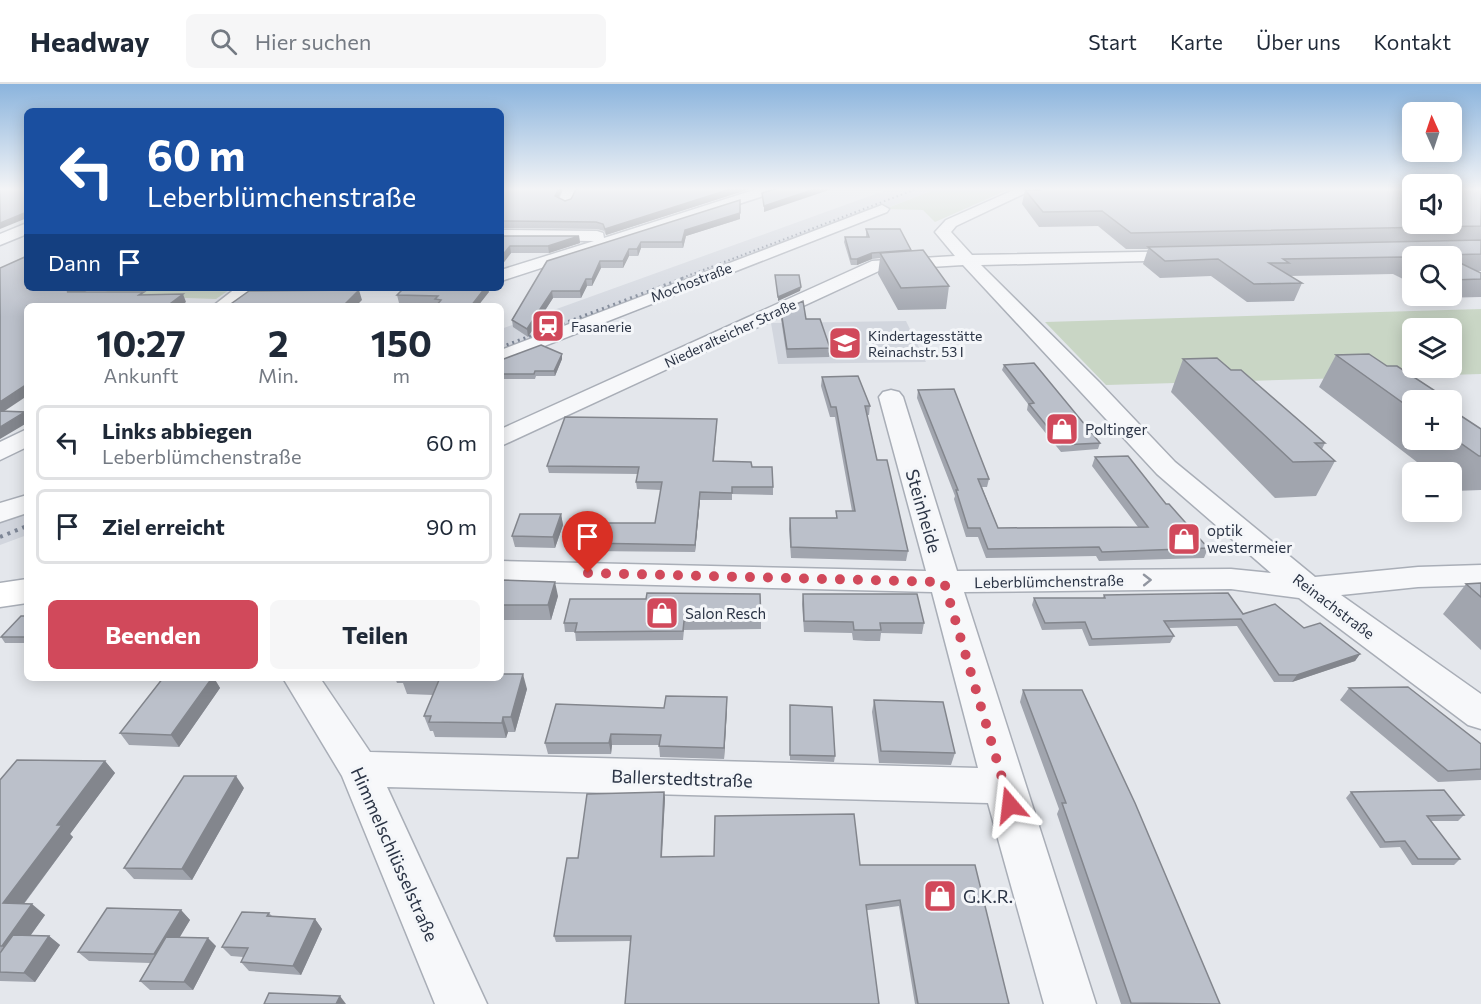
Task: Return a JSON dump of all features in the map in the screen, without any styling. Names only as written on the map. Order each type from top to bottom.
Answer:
[{"type":"main road","points":[[228,303],[246,291]]},
{"type":"main road","points":[[0,595],[24,591]]},
{"type":"street","points":[[504,275],[638,231]]},
{"type":"street","name":"Mochostraße","points":[[504,356],[826,231]]},
{"type":"street","name":"Reinachstraße","points":[[944,231],[966,260],[1091,387],[1166,468],[1308,588],[1481,714]]},
{"type":"street","points":[[504,235],[597,236],[613,239]]},
{"type":"street","name":"Niederalteicher Straße","points":[[504,437],[878,265],[966,260],[1201,255]]},
{"type":"street","name":"Steinheide","points":[[891,397],[1070,1004]]},
{"type":"street","points":[[0,452],[24,439]]},
{"type":"street","points":[[0,513],[24,504]]},
{"type":"street","name":"Leberblümchenstraße","points":[[504,571],[944,582],[1231,579],[1308,588],[1418,577],[1481,575]]},
{"type":"street","name":"Himmelschlüsselstraße","points":[[303,681],[359,769],[461,1004]]},
{"type":"street","name":"Ballerstedtstraße","points":[[359,769],[1004,786]]},
{"type":"shaded area","points":[[773,231],[828,231],[504,358],[504,328]]},
{"type":"shaded area","name":"Kindertagesstätte Reinachstr. 53 I","points":[[906,321],[926,362],[778,364],[771,323]]},
{"type":"shaded area","points":[[24,498],[24,536],[0,545],[0,507]]},
{"type":"green space","points":[[107,291],[228,291],[216,299],[100,295]]},
{"type":"green space","points":[[1481,309],[1481,374],[1462,375],[1462,318],[1402,318],[1402,376],[1106,385],[1045,322]]},
{"type":"building","points":[[642,231],[685,231],[682,242],[641,242],[637,249],[629,249],[623,261],[600,261],[592,279],[586,279],[580,291],[552,291],[527,329],[512,320],[547,261]]},
{"type":"building","points":[[867,231],[901,231],[911,250],[872,253],[851,259],[845,237],[869,237]]},
{"type":"building","points":[[1128,231],[1234,231],[1131,233]]},
{"type":"building","points":[[504,236],[579,236],[548,246],[510,246],[504,253]]},
{"type":"building","points":[[1481,240],[1481,254],[1462,255],[1462,246],[1402,246],[1402,257],[1283,259],[1289,263],[1269,263],[1302,283],[1254,284],[1218,259],[1165,261],[1148,247]]},
{"type":"building","points":[[923,250],[949,286],[901,288],[880,253]]},
{"type":"building","points":[[24,257],[24,291],[144,292],[139,295],[183,294],[171,303],[24,303],[24,386],[0,402],[0,268]]},
{"type":"building","points":[[1462,264],[1481,273],[1481,279],[1462,280]]},
{"type":"building","points":[[775,275],[799,275],[801,287],[778,297]]},
{"type":"building","points":[[249,291],[358,291],[346,303],[232,303]]},
{"type":"building","points":[[401,291],[483,291],[473,303],[438,303],[441,300],[435,299],[438,296],[397,295]]},
{"type":"building","points":[[803,301],[806,319],[820,319],[830,348],[787,349],[781,311]]},
{"type":"building","points":[[541,345],[562,354],[554,371],[535,371],[534,374],[504,374],[504,359]]},
{"type":"building","points":[[1369,354],[1387,366],[1397,366],[1402,369],[1402,378],[1415,378],[1434,390],[1402,390],[1402,402],[1336,355]]},
{"type":"building","points":[[1217,358],[1231,370],[1241,370],[1325,443],[1315,443],[1335,461],[1293,462],[1183,359]]},
{"type":"building","points":[[1034,363],[1100,443],[1062,445],[1029,404],[1034,403],[1004,365]]},
{"type":"building","points":[[858,376],[870,406],[865,406],[877,460],[887,460],[908,551],[791,547],[790,518],[837,518],[836,511],[855,511],[836,407],[831,407],[822,377]]},
{"type":"building","points":[[954,389],[989,479],[978,479],[998,528],[1148,527],[1095,457],[1128,456],[1166,504],[1169,504],[1208,548],[1102,552],[1099,547],[988,549],[980,528],[968,528],[956,490],[958,490],[918,390]]},
{"type":"building","points":[[0,411],[24,412],[24,413],[0,427]]},
{"type":"building","points":[[565,417],[717,419],[713,461],[751,462],[752,467],[772,467],[773,487],[732,487],[732,493],[700,492],[695,545],[586,543],[591,523],[655,523],[662,482],[636,482],[639,467],[547,466]]},
{"type":"building","points":[[1462,417],[1481,429],[1481,456],[1462,444]]},
{"type":"building","points":[[520,514],[561,514],[553,537],[512,536]]},
{"type":"building","points":[[504,580],[555,582],[548,605],[504,605]]},
{"type":"building","points":[[1481,583],[1481,597],[1466,584]]},
{"type":"building","points":[[647,593],[760,594],[761,620],[684,621],[683,631],[575,632],[577,623],[564,623],[570,599],[646,599]]},
{"type":"building","points":[[1228,593],[1243,614],[1275,604],[1304,628],[1320,623],[1360,654],[1297,675],[1279,675],[1241,619],[1164,621],[1174,636],[1092,639],[1085,622],[1045,623],[1034,598],[1105,598],[1104,595]]},
{"type":"building","points":[[803,594],[917,594],[924,623],[880,623],[881,630],[854,630],[853,622],[804,621]]},
{"type":"building","points":[[21,616],[24,616],[24,637],[1,637]]},
{"type":"building","points":[[504,674],[523,674],[511,717],[503,717],[502,723],[429,722],[431,716],[424,716],[439,681],[504,681]]},
{"type":"building","points":[[161,681],[210,681],[171,735],[120,733]]},
{"type":"building","points":[[1408,687],[1481,744],[1481,769],[1448,771],[1349,688]]},
{"type":"building","points":[[1023,690],[1082,690],[1135,803],[1220,1004],[1131,1003],[1062,803],[1066,803]]},
{"type":"building","points":[[666,696],[727,697],[724,748],[659,746],[661,735],[611,734],[609,743],[545,743],[556,704],[664,708]]},
{"type":"building","points":[[874,700],[943,702],[955,753],[881,751]]},
{"type":"building","points":[[790,705],[832,707],[835,756],[790,755]]},
{"type":"building","points":[[17,760],[105,761],[57,825],[62,825],[3,903],[32,904],[0,946],[0,780]]},
{"type":"building","points":[[184,776],[236,776],[182,869],[124,868]]},
{"type":"building","points":[[1444,790],[1464,815],[1427,816],[1460,859],[1418,859],[1405,841],[1385,842],[1351,792]]},
{"type":"building","points":[[664,792],[661,857],[714,856],[715,816],[854,814],[860,865],[975,865],[1009,1004],[918,1004],[900,900],[866,905],[879,1004],[625,1004],[631,936],[554,936],[567,858],[578,858],[587,794]]},
{"type":"building","points":[[107,908],[181,910],[154,954],[78,952]]},
{"type":"building","points":[[242,912],[315,919],[293,966],[241,962],[248,948],[222,947]]},
{"type":"building","points":[[13,935],[49,936],[24,973],[0,972],[0,953]]},
{"type":"building","points":[[166,937],[208,938],[184,982],[140,981]]},
{"type":"building","points":[[269,993],[340,996],[336,1004],[264,1004]]},
{"type":"railway","points":[[682,278],[806,231]]},
{"type":"railway","points":[[504,346],[686,277]]},
{"type":"railway","points":[[0,537],[24,527]]},
{"type":"place","name":"Fasanerie","points":[[548,326]]},
{"type":"place","name":"Kindertagesstätte Reinachstr. 53 I","points":[[845,343]]},
{"type":"place","name":"Poltinger","points":[[1062,429]]},
{"type":"place","name":"optik westermeier","points":[[1184,539]]},
{"type":"place","name":"Salon Resch","points":[[662,613]]},
{"type":"place","name":"G.K.R.","points":[[940,896]]},
{"type":"route","points":[[588,573],[944,582],[1010,805]]}]
